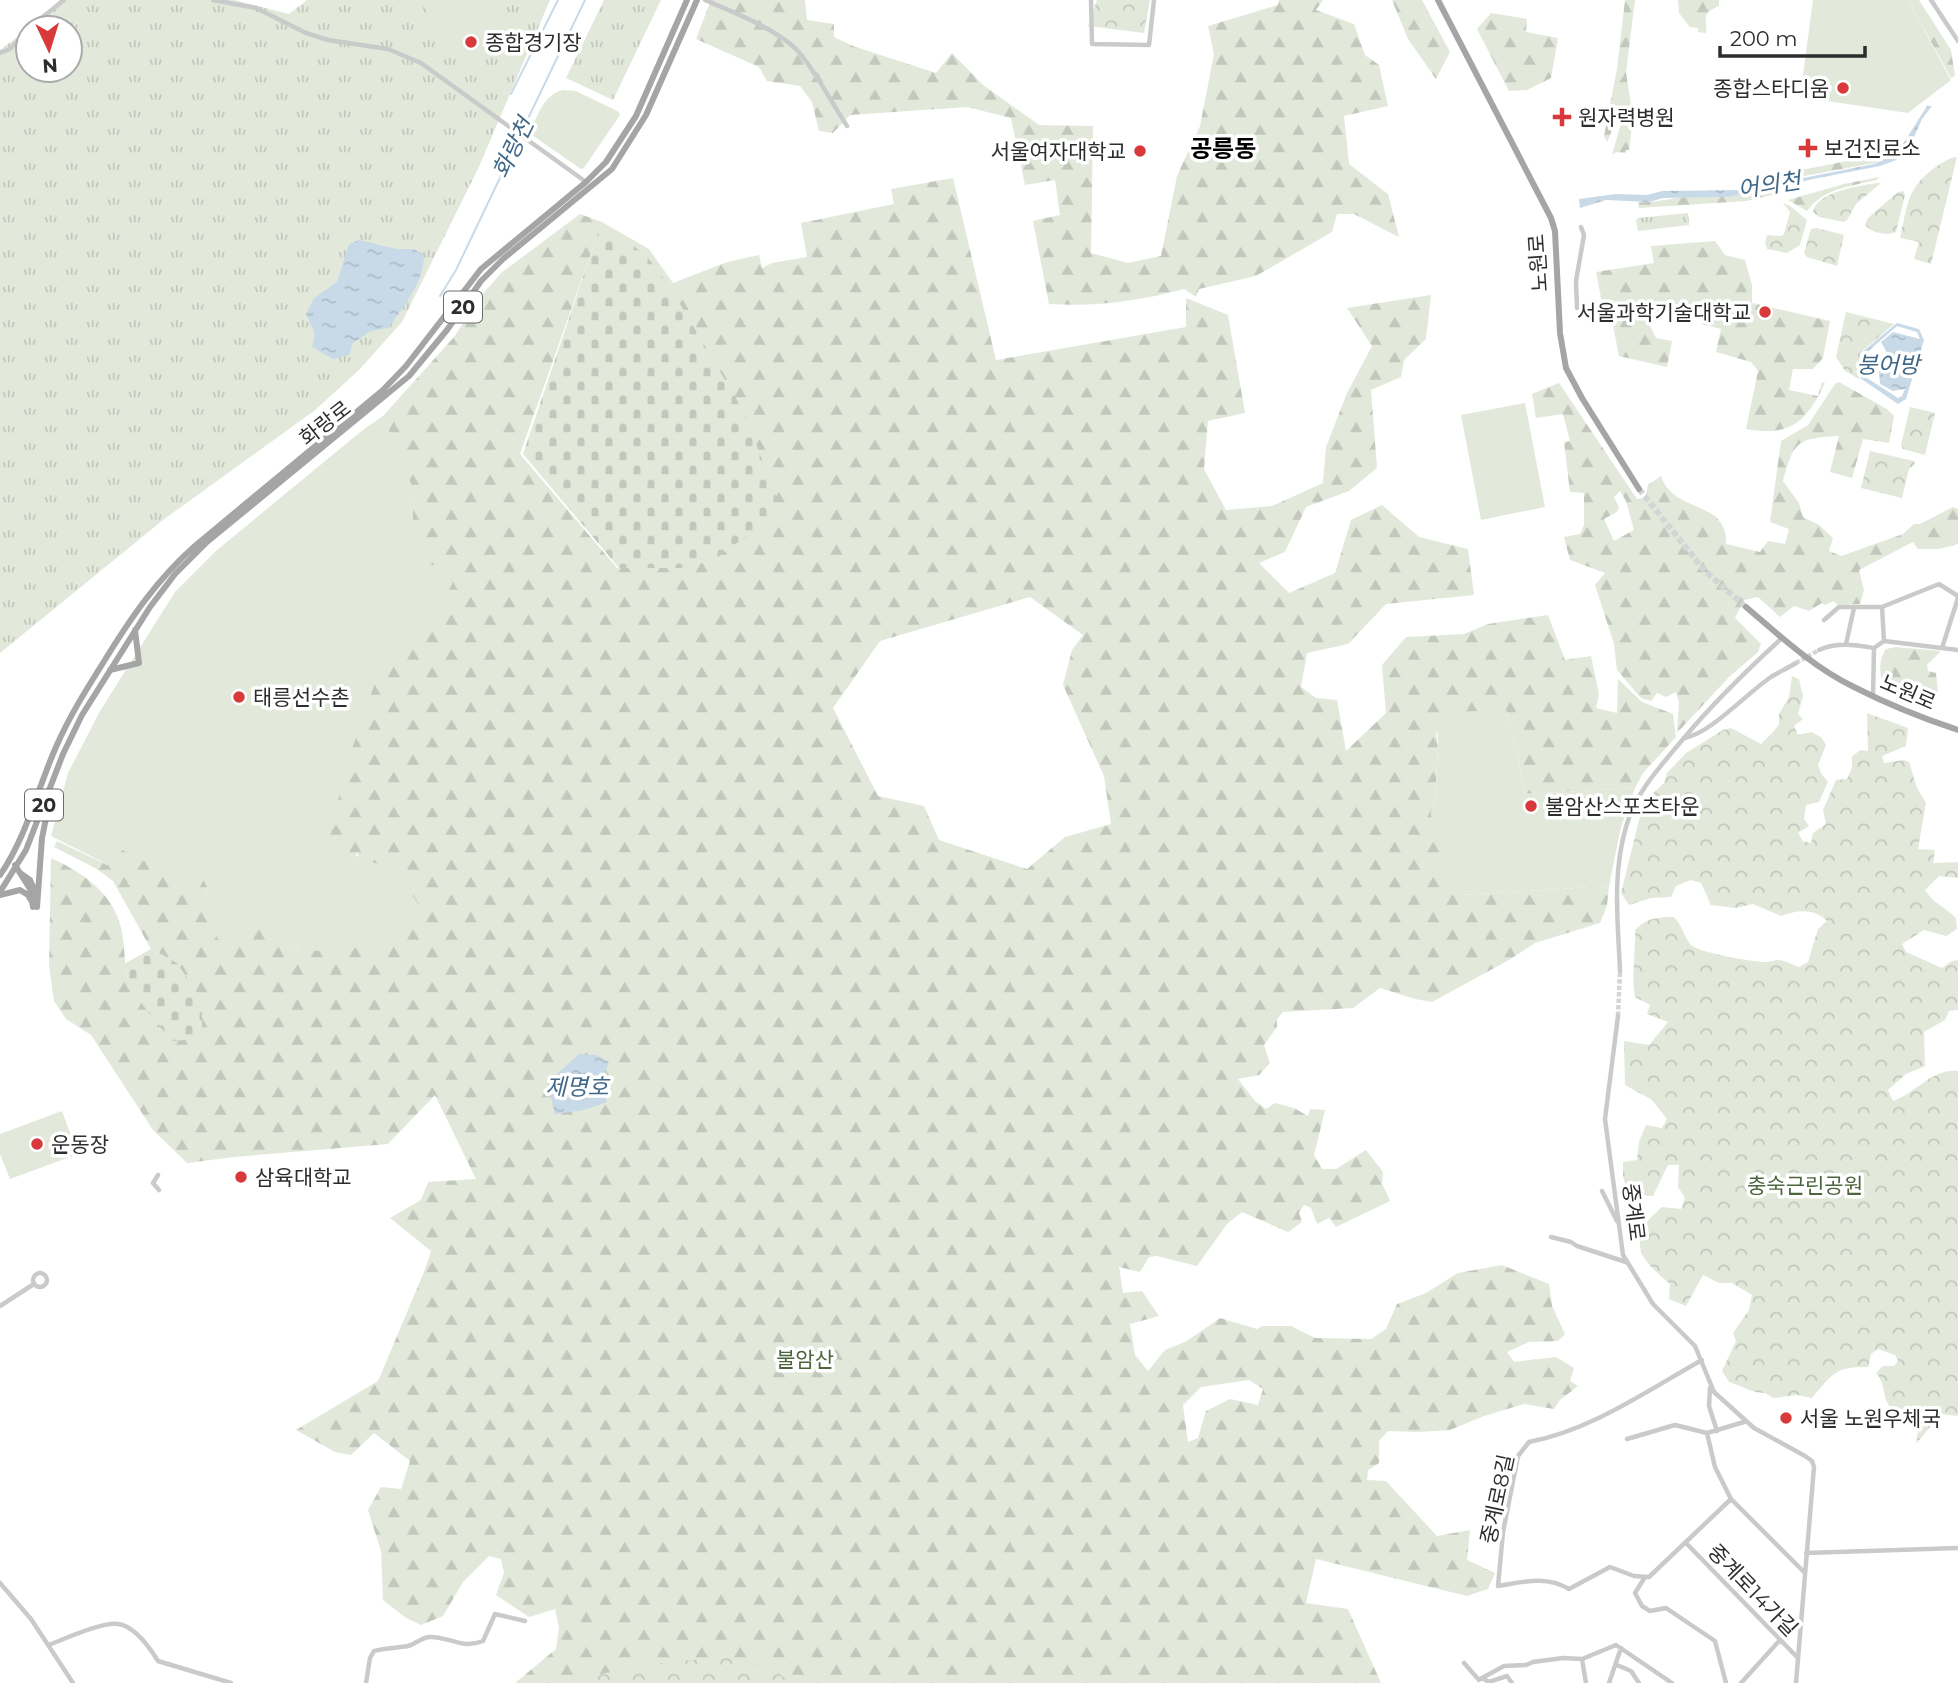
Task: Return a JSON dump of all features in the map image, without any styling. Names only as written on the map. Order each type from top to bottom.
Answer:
[{"type":"main road","name":"화랑로","points":[[0,893],[15,870],[36,827],[72,734],[150,607],[183,566],[208,542],[409,376],[447,330],[481,281],[589,184],[636,116],[688,0]]},
{"type":"main road","name":"화랑로","points":[[0,876],[18,846],[54,750],[74,710],[143,601],[170,567],[383,390],[406,366],[481,269],[612,169],[646,115],[697,0]]},
{"type":"main road","name":"노원로","points":[[1438,0],[1552,218],[1560,333],[1566,368],[1577,391],[1639,489]]},
{"type":"main road","points":[[110,670],[139,663],[134,631],[129,633],[128,629],[143,601]]},
{"type":"main road","name":"노원로","points":[[1746,607],[1809,659],[1852,687],[1958,730]]},
{"type":"main road","points":[[95,694],[94,684],[104,668],[100,667]]},
{"type":"main road","points":[[35,907],[42,838],[56,774]]},
{"type":"main road","points":[[15,870],[14,859],[18,846]]},
{"type":"main road","points":[[0,876],[15,870]]},
{"type":"main road","points":[[15,870],[32,883],[35,907]]},
{"type":"main road","points":[[0,893],[20,890],[28,895],[35,907]]},
{"type":"street","points":[[47,14],[64,0]]},
{"type":"street","points":[[213,0],[256,8],[306,33],[328,40],[388,49],[421,63],[589,184]]},
{"type":"street","points":[[705,0],[741,16],[796,49],[847,126]]},
{"type":"street","points":[[1091,0],[1093,44],[1126,45],[1149,45],[1154,0]]},
{"type":"street","points":[[1933,1],[1958,41]]},
{"type":"street","points":[[1577,308],[1576,281],[1584,235],[1581,227]]},
{"type":"street","points":[[1824,620],[1839,607],[1882,607],[1939,584],[1958,597],[1942,648]]},
{"type":"street","points":[[1882,607],[1884,641]]},
{"type":"street","points":[[1846,644],[1854,608]]},
{"type":"street","points":[[1620,971],[1617,884],[1626,827],[1637,800],[1658,767],[1710,707],[1782,638]]},
{"type":"street","points":[[1819,650],[1846,644],[1874,648],[1884,641],[1958,650]]},
{"type":"street","points":[[1873,696],[1874,648]]},
{"type":"street","points":[[1684,739],[1692,737],[1772,677],[1796,663]]},
{"type":"street","name":"중계로","points":[[1618,1016],[1605,1119],[1618,1223],[1626,1262],[1654,1304],[1695,1346],[1714,1392],[1745,1421],[1812,1461],[1813,1496],[1796,1683]]},
{"type":"street","points":[[158,1175],[153,1183],[159,1190]]},
{"type":"street","points":[[1602,1191],[1618,1223]]},
{"type":"street","points":[[1550,1237],[1626,1262]]},
{"type":"street","points":[[0,1306],[34,1284]]},
{"type":"street","name":"중계로8길","points":[[1645,1577],[1610,1567],[1569,1589],[1559,1583],[1539,1580],[1498,1586],[1503,1532],[1518,1456],[1529,1442],[1548,1438],[1595,1419],[1702,1360]]},
{"type":"street","name":"중계로","points":[[1710,1385],[1709,1406],[1717,1431]]},
{"type":"street","points":[[1628,1439],[1675,1425],[1707,1433],[1745,1421]]},
{"type":"street","points":[[1707,1433],[1715,1467],[1731,1499],[1805,1573]]},
{"type":"street","points":[[1725,1682],[1715,1641],[1666,1608],[1650,1611],[1642,1605],[1635,1593],[1645,1577],[1658,1570],[1731,1499]]},
{"type":"street","name":"중계로14가길","points":[[1686,1543],[1798,1658]]},
{"type":"street","points":[[1806,1553],[1958,1548]]},
{"type":"street","points":[[0,1583],[22,1608],[73,1683]]},
{"type":"street","points":[[366,1683],[370,1658],[374,1651],[410,1645],[425,1637],[474,1645],[483,1641],[495,1614],[526,1621]]},
{"type":"street","points":[[48,1645],[117,1624],[127,1628],[150,1647],[158,1661],[231,1683]]},
{"type":"street","points":[[1741,1683],[1780,1640]]},
{"type":"street","points":[[1464,1663],[1479,1680],[1504,1665],[1526,1665],[1532,1661],[1563,1658],[1582,1659],[1615,1645],[1672,1683]]},
{"type":"street","points":[[1609,1683],[1621,1648]]},
{"type":"street","points":[[1582,1659],[1586,1683]]},
{"type":"street","points":[[1617,1665],[1632,1671],[1639,1683]]},
{"type":"street","points":[[1482,1678],[1489,1682],[1507,1676],[1512,1683]]},
{"type":"street","points":[[1658,1683],[1662,1676]]},
{"type":"green space","points":[[60,0],[235,0],[289,14],[307,0],[550,0],[478,169],[402,322],[359,370],[314,411],[163,520],[0,653],[0,50],[14,40],[14,84],[84,84],[84,14],[44,14]]},
{"type":"green space","name":"종합경기장","points":[[419,0],[483,0],[506,26],[469,58]]},
{"type":"green space","points":[[604,0],[661,0],[613,100],[566,78]]},
{"type":"green space","points":[[711,0],[805,0],[807,20],[834,24],[834,37],[853,46],[936,73],[952,53],[983,85],[1039,125],[1093,126],[1091,253],[1128,263],[1161,256],[1177,176],[1200,126],[1214,54],[1208,26],[1278,5],[1279,0],[1323,0],[1316,10],[1354,24],[1365,55],[1379,65],[1388,106],[1344,116],[1349,164],[1388,194],[1399,237],[1354,214],[1337,214],[1332,232],[1256,276],[1199,289],[1196,297],[1184,289],[1117,302],[1049,304],[1033,221],[1060,215],[1055,180],[1025,185],[1011,118],[967,107],[850,115],[833,133],[819,131],[812,102],[800,86],[767,81],[759,67],[696,39]]},
{"type":"green space","points":[[1097,0],[1150,0],[1144,33],[1088,26]]},
{"type":"green space","points":[[1392,0],[1422,0],[1450,52],[1436,79],[1408,39]]},
{"type":"green space","points":[[1625,0],[1635,0],[1626,72],[1631,105],[1620,112],[1607,142],[1604,136],[1617,69]]},
{"type":"green space","points":[[1678,0],[1719,0],[1719,6],[1706,17],[1706,33],[1690,27],[1679,13]]},
{"type":"green space","points":[[1813,0],[1908,0],[1951,80],[1908,113],[1800,97]]},
{"type":"green space","points":[[1908,0],[1919,0],[1951,50],[1955,76],[1951,78]]},
{"type":"green space","points":[[1491,13],[1527,19],[1526,32],[1558,38],[1551,78],[1527,90],[1509,91],[1477,29]]},
{"type":"green space","points":[[563,90],[576,91],[619,112],[620,115],[581,169],[529,133],[546,101]]},
{"type":"green space","points":[[1634,109],[1629,150],[1612,155],[1623,116]]},
{"type":"green space","points":[[1876,153],[1880,160],[1874,163],[1788,179],[1786,173],[1857,159]]},
{"type":"green space","points":[[1957,157],[1931,264],[1914,259],[1919,242],[1900,238],[1910,198],[1927,174],[1946,160]]},
{"type":"green space","points":[[1879,177],[1877,180],[1848,186],[1821,197],[1807,211],[1788,200],[1844,184]]},
{"type":"green space","name":"불암산","points":[[953,178],[996,360],[1186,327],[1186,298],[1228,315],[1245,413],[1208,421],[1204,469],[1226,510],[1272,506],[1323,483],[1326,447],[1347,393],[1372,346],[1347,308],[1431,295],[1426,339],[1404,360],[1401,377],[1371,390],[1377,468],[1349,491],[1306,507],[1285,552],[1259,563],[1289,593],[1335,573],[1351,520],[1382,505],[1419,537],[1468,549],[1474,595],[1386,604],[1348,644],[1307,653],[1301,687],[1316,698],[1337,700],[1346,751],[1386,713],[1382,665],[1406,637],[1464,634],[1488,624],[1548,615],[1565,660],[1591,656],[1599,694],[1596,708],[1617,713],[1618,679],[1642,702],[1673,714],[1676,737],[1643,773],[1635,788],[1524,794],[1517,750],[1506,710],[1484,712],[1436,733],[1438,749],[1435,798],[1431,814],[1462,895],[1609,886],[1607,906],[1600,923],[1535,943],[1432,1002],[1380,988],[1353,1008],[1283,1012],[1277,1019],[1277,1027],[1264,1045],[1270,1063],[1259,1075],[1238,1079],[1255,1101],[1266,1109],[1275,1103],[1294,1108],[1308,1116],[1310,1109],[1325,1110],[1314,1155],[1322,1169],[1336,1169],[1366,1150],[1383,1172],[1382,1183],[1390,1201],[1336,1227],[1329,1218],[1317,1224],[1311,1208],[1304,1205],[1299,1213],[1302,1222],[1288,1232],[1242,1212],[1227,1224],[1197,1266],[1157,1256],[1149,1257],[1140,1272],[1119,1267],[1123,1293],[1142,1291],[1159,1316],[1130,1324],[1135,1355],[1148,1371],[1165,1350],[1187,1341],[1220,1318],[1257,1329],[1262,1326],[1291,1326],[1315,1338],[1371,1339],[1386,1329],[1397,1304],[1426,1293],[1458,1273],[1502,1265],[1549,1284],[1552,1306],[1565,1334],[1558,1341],[1529,1342],[1507,1352],[1514,1362],[1556,1357],[1574,1368],[1570,1381],[1578,1386],[1560,1400],[1554,1409],[1524,1404],[1450,1430],[1388,1431],[1379,1441],[1379,1463],[1368,1470],[1367,1480],[1386,1481],[1437,1536],[1470,1530],[1467,1560],[1495,1573],[1488,1589],[1467,1596],[1316,1559],[1306,1603],[1348,1609],[1381,1683],[515,1683],[556,1649],[559,1628],[555,1609],[529,1617],[496,1595],[504,1573],[501,1559],[489,1556],[463,1582],[443,1616],[421,1625],[406,1618],[383,1600],[381,1551],[368,1510],[381,1487],[401,1489],[410,1461],[374,1433],[351,1455],[335,1452],[296,1430],[378,1381],[431,1251],[390,1218],[421,1200],[428,1182],[476,1179],[435,1095],[388,1144],[187,1163],[153,1130],[91,1035],[66,1019],[54,1001],[49,965],[51,858],[85,877],[111,904],[121,928],[127,977],[177,963],[151,949],[113,881],[97,869],[54,847],[57,841],[107,865],[126,846],[198,888],[213,861],[206,895],[238,943],[252,918],[297,947],[358,857],[358,852],[355,857],[332,847],[321,836],[329,734],[428,564],[411,536],[414,491],[395,459],[383,416],[454,337],[481,296],[501,273],[580,214],[602,222],[649,249],[673,283],[727,262],[759,255],[762,268],[772,263],[807,257],[801,223],[894,204],[891,189]],"holes":[[[601,225],[645,254],[681,568],[617,568],[520,454]],[[1030,597],[1083,635],[1072,650],[1063,685],[1104,776],[1111,824],[1065,837],[1027,869],[939,840],[924,806],[878,796],[833,708],[880,641]],[[1249,1380],[1263,1389],[1258,1405],[1230,1399],[1206,1411],[1198,1438],[1188,1442],[1183,1405],[1201,1387]]]},
{"type":"green space","points":[[1881,183],[1856,204],[1844,222],[1819,217],[1813,212],[1822,199],[1831,194],[1853,187]]},
{"type":"green space","points":[[1775,189],[1776,194],[1746,201],[1639,208],[1638,202],[1742,195]]},
{"type":"green space","points":[[1903,191],[1905,195],[1896,232],[1880,233],[1868,228],[1865,225],[1868,218],[1898,192]]},
{"type":"green space","points":[[1783,203],[1807,220],[1800,245],[1787,253],[1767,249],[1765,243],[1767,235],[1784,234],[1790,212]]},
{"type":"green space","points":[[1688,213],[1689,225],[1638,231],[1638,218]]},
{"type":"green space","points":[[601,224],[645,254],[670,287],[744,412],[781,510],[714,560],[681,568],[619,568],[523,454]]},
{"type":"green space","points":[[1811,229],[1844,235],[1837,266],[1807,257],[1804,253]]},
{"type":"green space","points":[[1715,241],[1725,255],[1745,260],[1752,285],[1752,303],[1830,321],[1823,358],[1813,369],[1793,369],[1789,390],[1818,396],[1822,382],[1825,383],[1818,397],[1804,417],[1786,428],[1775,431],[1746,429],[1758,371],[1751,362],[1716,352],[1721,329],[1702,324],[1701,312],[1694,308],[1669,306],[1650,317],[1650,326],[1656,338],[1672,341],[1667,367],[1619,356],[1612,321],[1602,303],[1596,272],[1654,263],[1651,246]]},
{"type":"green space","points":[[1846,312],[1894,324],[1860,353],[1859,379],[1845,371],[1836,357]]},
{"type":"green space","points":[[1839,382],[1887,409],[1894,416],[1889,443],[1863,439],[1852,478],[1830,472],[1839,436],[1805,441],[1794,450],[1790,458],[1783,481],[1799,503],[1803,517],[1819,525],[1833,538],[1829,551],[1841,556],[1903,534],[1914,524],[1920,524],[1953,507],[1958,509],[1958,544],[1939,549],[1918,549],[1913,542],[1859,570],[1864,590],[1860,604],[1837,605],[1834,601],[1825,605],[1822,603],[1809,611],[1794,606],[1780,617],[1758,597],[1744,600],[1735,618],[1761,644],[1758,652],[1729,677],[1677,733],[1679,702],[1676,692],[1666,697],[1657,693],[1651,701],[1641,698],[1617,670],[1614,644],[1595,585],[1605,573],[1570,560],[1564,537],[1580,534],[1584,525],[1584,493],[1570,492],[1564,442],[1570,441],[1563,414],[1536,418],[1532,394],[1559,383],[1637,499],[1645,498],[1648,485],[1661,476],[1667,488],[1677,496],[1718,520],[1724,530],[1726,544],[1760,552],[1768,541],[1785,544],[1789,529],[1770,522],[1781,441],[1808,425]],"holes":[[[1620,491],[1626,501],[1634,530],[1614,541],[1604,519],[1617,512],[1619,507],[1614,497]]]},
{"type":"green space","points":[[1525,403],[1545,507],[1481,520],[1461,415]]},
{"type":"green space","points":[[1910,407],[1935,413],[1925,455],[1903,449],[1901,445]]},
{"type":"green space","name":"태릉선수촌","points":[[383,416],[414,491],[412,537],[428,564],[442,567],[453,582],[433,621],[375,683],[345,769],[329,841],[358,857],[397,871],[420,907],[414,924],[373,943],[344,950],[314,950],[293,945],[252,919],[238,943],[229,943],[218,939],[206,915],[206,895],[212,864],[199,889],[122,850],[108,865],[51,836],[68,773],[100,711],[175,592],[217,550]]},
{"type":"green space","points":[[1870,451],[1914,461],[1915,464],[1909,469],[1902,498],[1861,488]]},
{"type":"green space","points":[[1896,647],[1941,651],[1927,665],[1928,671],[1936,673],[1938,694],[1925,703],[1885,687],[1880,673],[1882,658],[1886,649]]},
{"type":"green space","name":"충숙근린공원","points":[[1792,676],[1799,679],[1803,696],[1798,714],[1803,719],[1794,726],[1798,735],[1811,732],[1821,737],[1826,745],[1818,765],[1828,782],[1819,802],[1806,805],[1804,819],[1809,826],[1798,833],[1803,841],[1811,843],[1813,833],[1826,824],[1823,810],[1836,780],[1847,779],[1852,768],[1852,756],[1861,750],[1868,751],[1867,713],[1908,728],[1906,746],[1882,756],[1884,763],[1904,760],[1909,762],[1917,788],[1926,803],[1918,849],[1935,850],[1933,863],[1958,862],[1958,878],[1939,876],[1925,890],[1956,918],[1957,929],[1946,936],[1924,930],[1902,944],[1906,952],[1942,968],[1958,960],[1958,1010],[1949,1011],[1945,1020],[1924,1032],[1925,1066],[1906,1074],[1888,1090],[1893,1101],[1940,1073],[1958,1071],[1958,1416],[1941,1414],[1916,1444],[1919,1425],[1888,1405],[1882,1383],[1876,1373],[1883,1366],[1894,1366],[1898,1361],[1895,1355],[1878,1349],[1871,1354],[1868,1367],[1841,1370],[1812,1398],[1797,1395],[1774,1398],[1729,1382],[1722,1371],[1736,1341],[1733,1333],[1749,1310],[1752,1295],[1732,1283],[1719,1283],[1703,1275],[1686,1306],[1669,1299],[1670,1284],[1642,1254],[1637,1225],[1645,1223],[1662,1207],[1681,1209],[1685,1198],[1678,1187],[1679,1165],[1668,1165],[1653,1196],[1628,1195],[1623,1176],[1623,1162],[1637,1160],[1639,1142],[1646,1125],[1662,1128],[1667,1119],[1652,1100],[1625,1085],[1624,1041],[1649,1045],[1668,1022],[1647,1014],[1650,1005],[1635,997],[1635,930],[1653,919],[1674,917],[1691,945],[1696,948],[1751,961],[1780,960],[1799,967],[1808,962],[1818,929],[1827,921],[1806,911],[1781,916],[1753,904],[1736,908],[1711,905],[1701,883],[1691,880],[1676,886],[1671,897],[1651,898],[1629,905],[1621,893],[1639,820],[1648,798],[1664,783],[1667,773],[1686,753],[1723,730],[1731,728],[1761,744],[1779,724],[1779,714],[1789,697]]},
{"type":"green space","name":"불암산스포츠타운","points":[[1506,710],[1517,750],[1524,794],[1635,788],[1621,827],[1609,886],[1461,895],[1447,887],[1431,814],[1435,798],[1438,749],[1437,715],[1449,712]]},
{"type":"green space","points":[[151,949],[177,963],[202,1000],[202,1027],[199,1035],[172,1041],[131,986],[124,964]]},
{"type":"green space","name":"운동장","points":[[62,1111],[78,1154],[10,1179],[0,1154],[0,1134]]},
{"type":"green space","points":[[727,1657],[773,1668],[790,1683],[557,1683],[650,1664]]},
{"type":"water","name":"어의천","points":[[1927,106],[1932,106],[1922,119],[1911,144],[1896,160],[1880,166],[1753,194],[1663,198],[1649,202],[1606,200],[1580,208],[1579,199],[1616,194],[1647,195],[1662,191],[1742,190],[1874,164],[1898,152]]},
{"type":"water","points":[[360,240],[396,249],[414,249],[424,255],[421,275],[412,294],[388,328],[371,331],[353,343],[349,355],[333,359],[312,347],[315,334],[306,314],[314,298],[337,282],[349,244]]},
{"type":"water","name":"붕어방","points":[[1897,323],[1919,329],[1924,340],[1906,399],[1898,404],[1860,378],[1861,353]]},
{"type":"water","name":"제명호","points":[[579,1054],[596,1055],[609,1062],[600,1083],[607,1102],[584,1110],[555,1114],[547,1083]]},
{"type":"pier","points":[[1897,326],[1917,332],[1920,339],[1893,332],[1881,342],[1889,356],[1915,368],[1898,363],[1879,371],[1880,384],[1893,391],[1905,389],[1898,398],[1864,376],[1864,355]]},
{"type":"waterway","points":[[511,94],[558,0]]},
{"type":"waterway","name":"화랑천","points":[[521,133],[585,0]]},
{"type":"waterway","name":"화랑천","points":[[440,296],[456,270],[519,138]]},
{"type":"tunnel","points":[[1639,489],[1704,570],[1746,607]]},
{"type":"tunnel","points":[[1796,663],[1819,650]]},
{"type":"tunnel","points":[[1618,1016],[1620,971]]},
{"type":"place","name":"종합경기장","points":[[471,42]]},
{"type":"place","name":"종합스타디움","points":[[1843,88]]},
{"type":"place","name":"원자력병원","points":[[1562,117]]},
{"type":"place","name":"보건진료소","points":[[1808,148]]},
{"type":"place","name":"서울여자대학교","points":[[1140,151]]},
{"type":"place","name":"서울과학기술대학교","points":[[1765,312]]},
{"type":"place","name":"태릉선수촌","points":[[239,697]]},
{"type":"place","name":"불암산스포츠타운","points":[[1531,806]]},
{"type":"place","name":"운동장","points":[[37,1144]]},
{"type":"place","name":"삼육대학교","points":[[241,1177]]},
{"type":"place","name":"서울 노원우체국","points":[[1786,1418]]},
{"type":"district","name":"공릉동","points":[[1223,148]]}]
